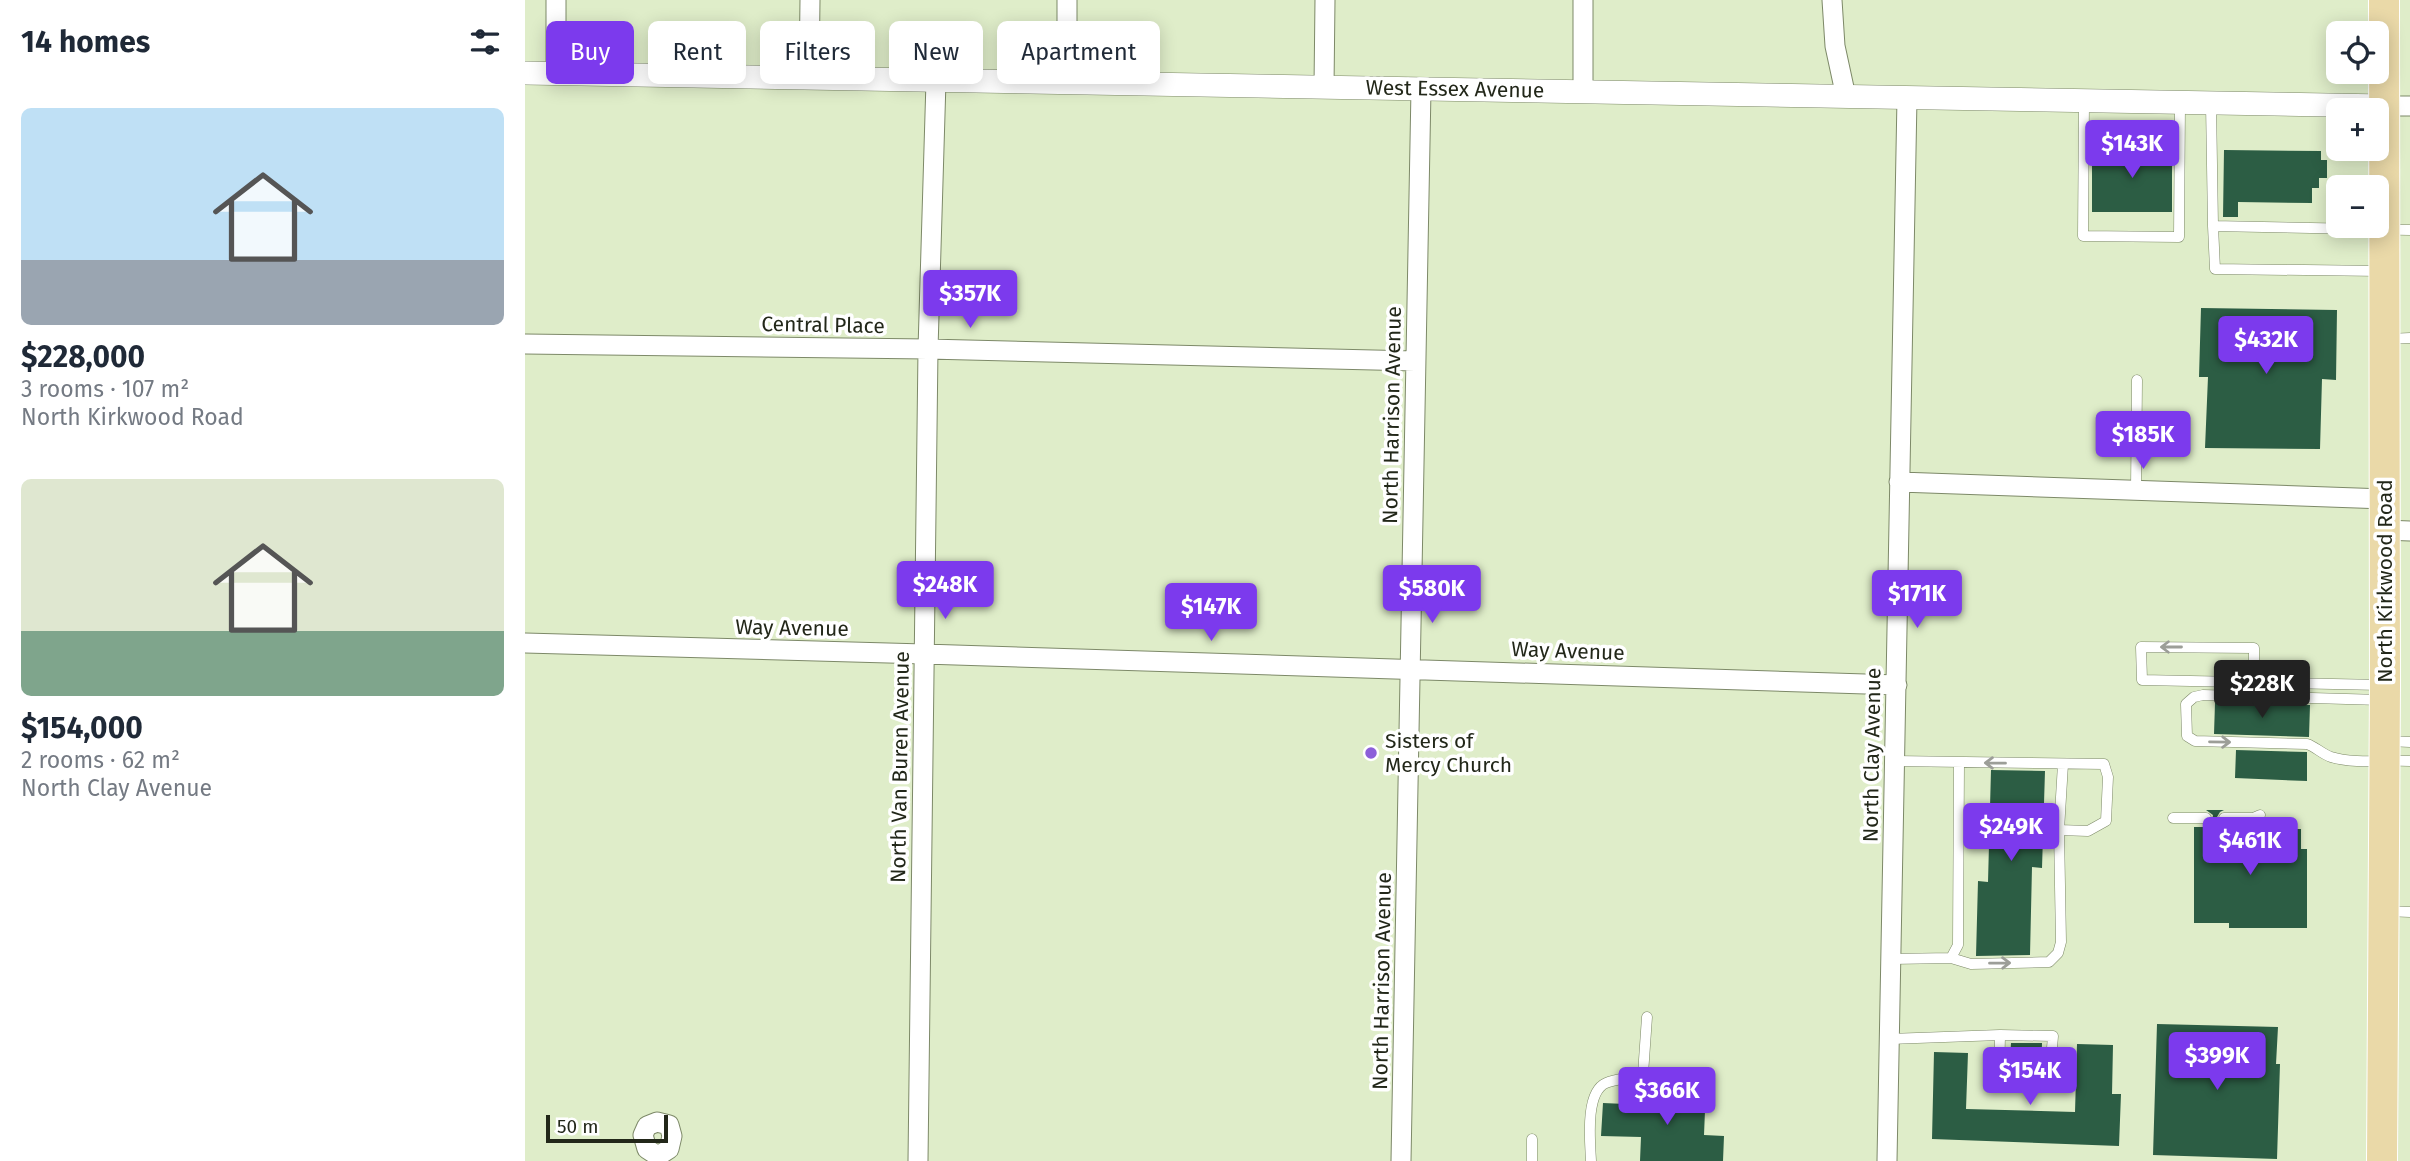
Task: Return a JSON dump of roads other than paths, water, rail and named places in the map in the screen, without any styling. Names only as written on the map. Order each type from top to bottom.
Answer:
[{"type":"main road","name":"North Kirkwood Road","points":[[2382,1161],[2397,911],[2397,751],[2385,692],[2398,530],[2385,499],[2398,339],[2386,271],[2398,230],[2398,106],[2384,0]]},
{"type":"street","points":[[556,0],[556,21]]},
{"type":"street","points":[[810,0],[810,21]]},
{"type":"street","points":[[1067,0],[1067,21]]},
{"type":"street","points":[[1324,86],[1325,0]]},
{"type":"street","points":[[1583,0],[1583,92]]},
{"type":"street","points":[[1832,0],[1835,46],[1846,97]]},
{"type":"street","name":"West Essex Avenue","points":[[525,73],[546,74]]},
{"type":"street","name":"West Essex Avenue","points":[[634,75],[760,77]]},
{"type":"street","name":"North Van Buren Avenue","points":[[918,1161],[928,349],[936,84]]},
{"type":"street","name":"West Essex Avenue","points":[[1153,84],[2398,106]]},
{"type":"street","name":"North Harrison Avenue","points":[[1401,1161],[1421,89]]},
{"type":"street","name":"North Clay Avenue","points":[[1887,1161],[1907,98]]},
{"type":"street","name":"Central Place","points":[[525,344],[928,349],[1415,361]]},
{"type":"street","points":[[1899,482],[2385,499]]},
{"type":"street","name":"Way Avenue","points":[[525,643],[1897,685]]},
{"type":"lane","points":[[2084,101],[2083,236],[2179,237],[2180,103]]},
{"type":"lane","points":[[2211,103],[2215,269],[2386,271]]},
{"type":"lane","points":[[2213,226],[2398,230]]},
{"type":"lane","points":[[2136,491],[2137,380]]},
{"type":"lane","points":[[2254,682],[2254,648],[2141,647],[2142,680],[2254,682],[2385,692]]},
{"type":"lane","points":[[2385,692],[2308,697],[2203,695],[2194,697],[2186,704],[2187,736],[2195,741],[2307,744],[2341,759],[2397,751]]},
{"type":"lane","points":[[1895,761],[2104,764],[2108,777],[2106,821],[2088,831],[2059,830]]},
{"type":"lane","points":[[1951,958],[1958,945],[1959,762]]},
{"type":"lane","points":[[1891,959],[1951,958],[1971,964],[2049,962],[2057,953],[2061,942],[2059,830],[2063,764]]},
{"type":"lane","points":[[2224,818],[2253,818],[2260,815]]},
{"type":"lane","points":[[2173,818],[2206,818]]},
{"type":"lane","points":[[1591,1161],[1590,1126],[1594,1093],[1606,1083],[1643,1074],[1647,1017]]},
{"type":"lane","points":[[1889,1039],[2000,1035],[2053,1036],[2049,1084],[1999,1084],[2000,1035]]},
{"type":"lane","points":[[1532,1139],[1532,1161]]},
{"type":"place","name":"Sisters of Mercy Church","points":[[1371,753]]}]
